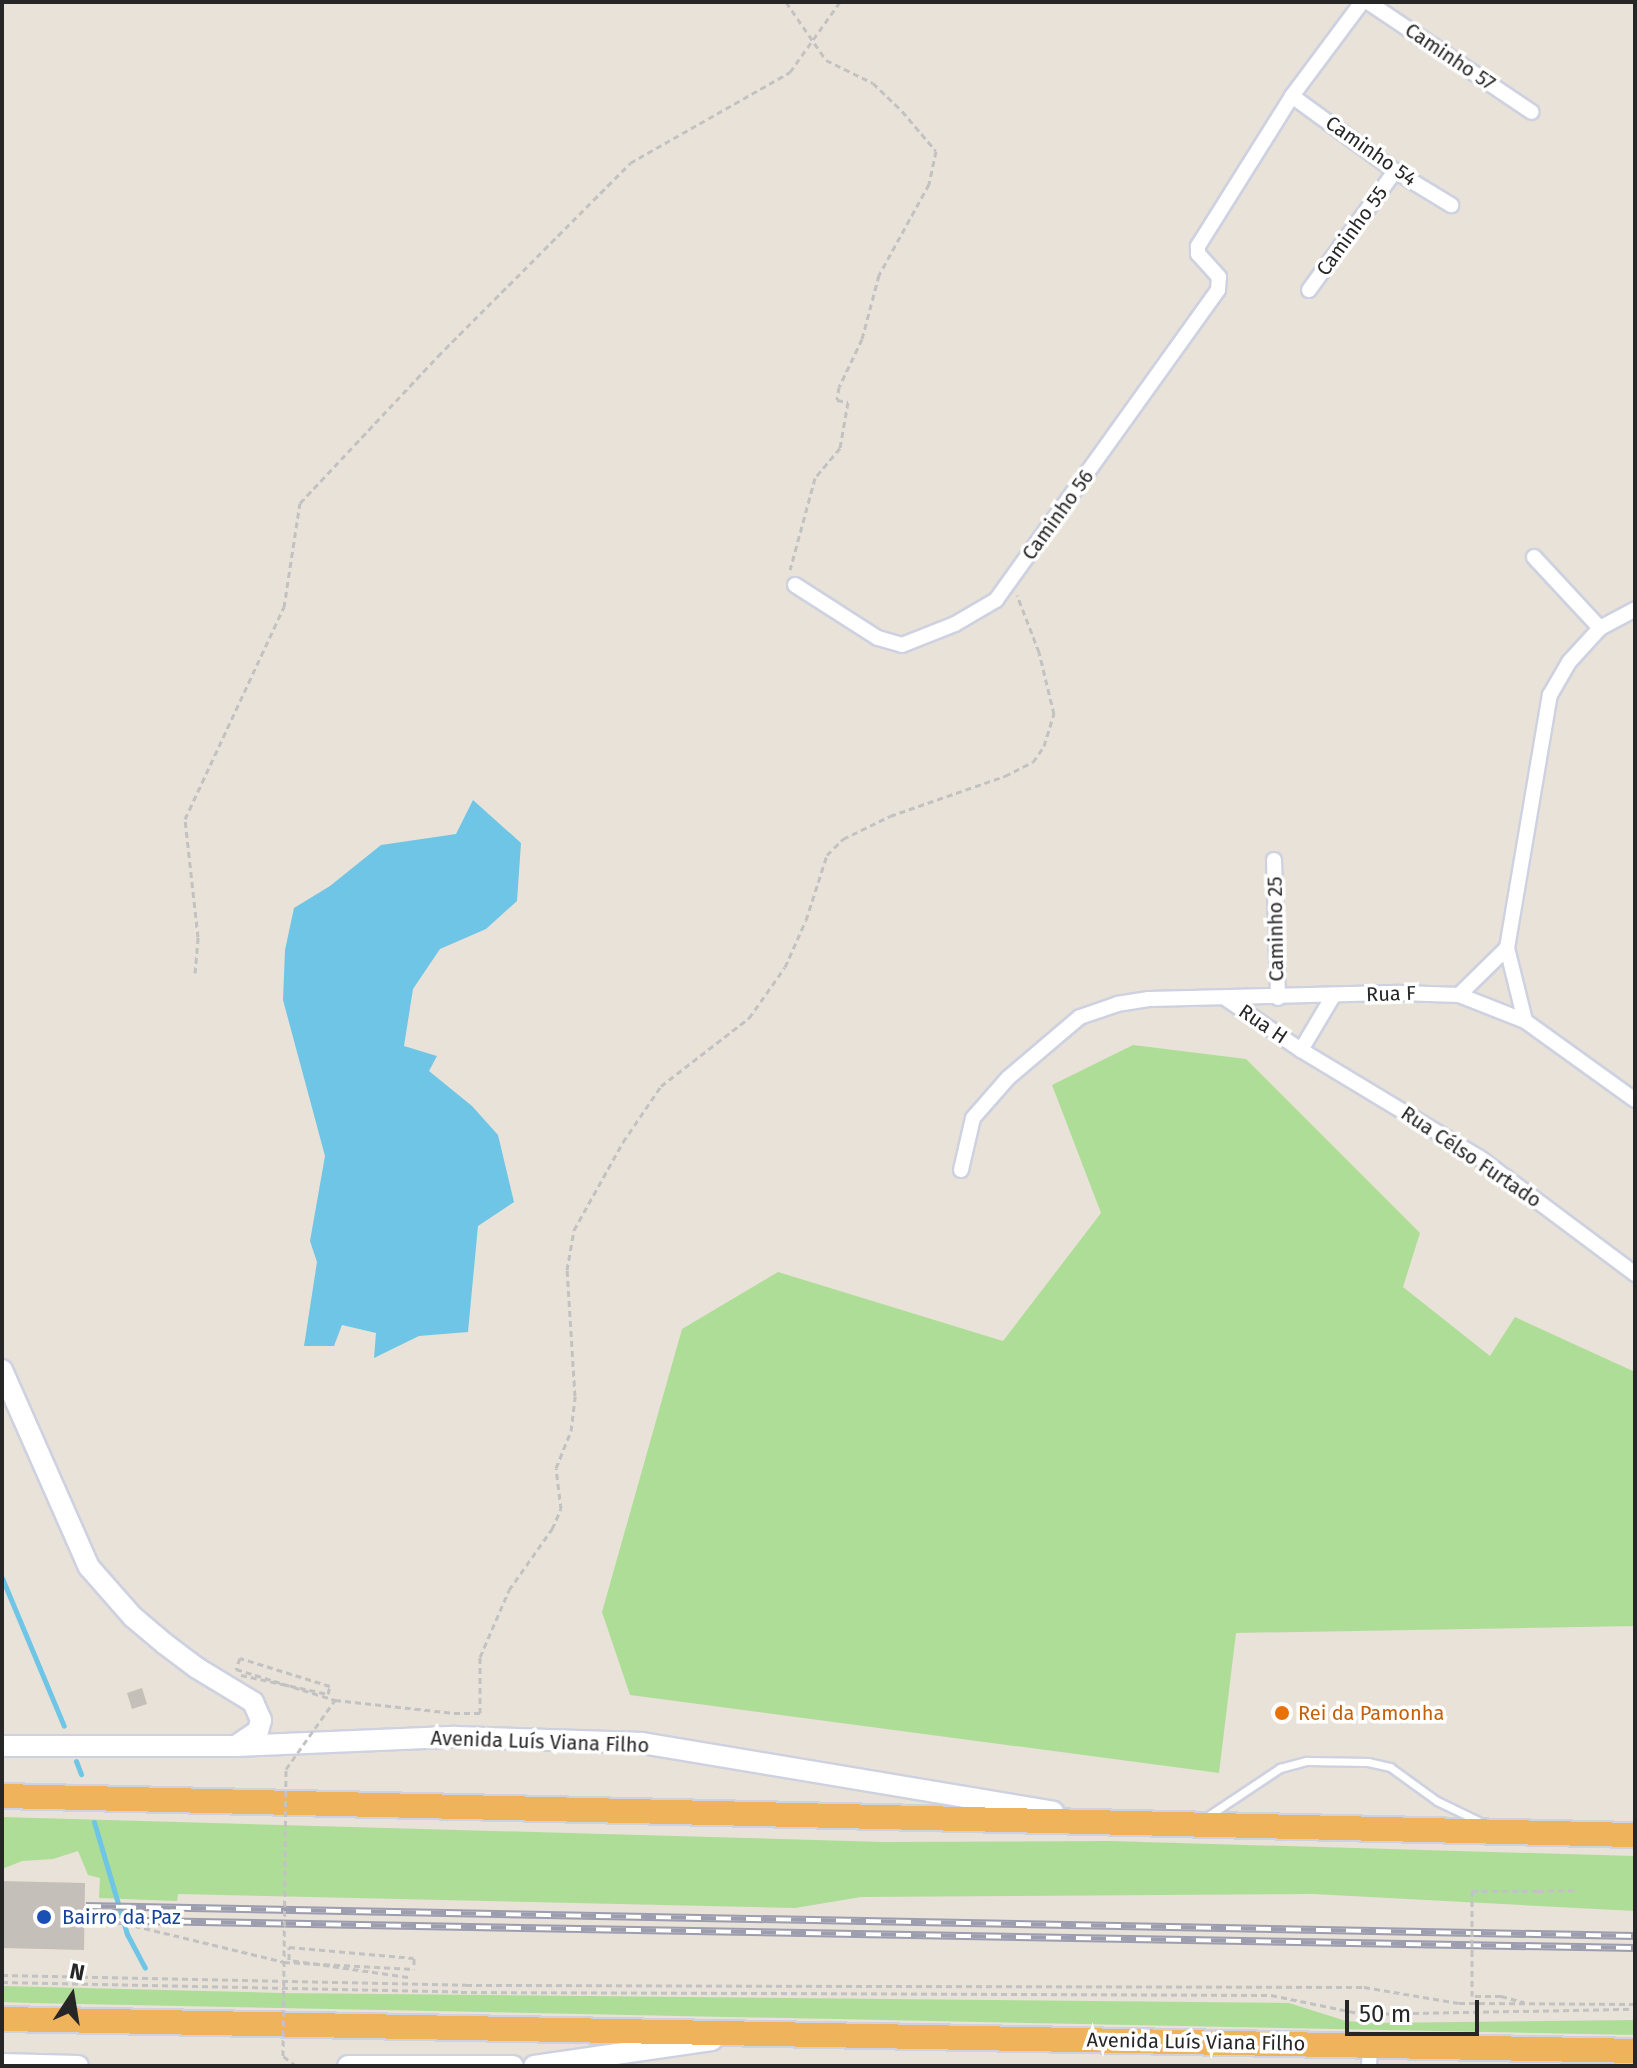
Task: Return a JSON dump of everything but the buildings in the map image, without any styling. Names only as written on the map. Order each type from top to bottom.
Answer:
[{"type":"highway","name":"Avenida Luís Viana Filho","points":[[2,1796],[1495,1829],[1635,1835]]},
{"type":"highway","name":"Avenida Luís Viana Filho","points":[[2,2019],[757,2032],[1370,2056],[1635,2051]]},
{"type":"main road","points":[[2,1370],[89,1567],[133,1617],[197,1668],[253,1702],[259,1711],[261,1720],[258,1731],[236,1746]]},
{"type":"main road","name":"Avenida Luís Viana Filho","points":[[4,1746],[236,1746],[455,1737],[642,1743],[937,1795],[1120,1822]]},
{"type":"main road","name":"Avenida Luís Viana Filho","points":[[534,2066],[757,2032]]},
{"type":"main road","points":[[2,2064],[78,2066]]},
{"type":"main road","points":[[348,2066],[513,2066]]},
{"type":"street","points":[[1292,96],[1365,2]]},
{"type":"street","name":"Caminho 57","points":[[1365,2],[1532,112]]},
{"type":"street","name":"Caminho 54","points":[[1292,96],[1395,171],[1451,205]]},
{"type":"street","name":"Caminho 56","points":[[795,585],[878,638],[902,645],[985,609],[1012,580],[1218,290],[1219,277],[1198,254],[1201,242],[1292,96]]},
{"type":"street","name":"Caminho 55","points":[[1309,290],[1395,171]]},
{"type":"street","points":[[1534,557],[1600,628]]},
{"type":"street","points":[[1525,1021],[1507,948],[1545,708],[1557,680],[1600,628],[1635,609]]},
{"type":"street","name":"Caminho 25","points":[[1274,860],[1278,998]]},
{"type":"street","points":[[1507,948],[1459,995],[1525,1021],[1635,1100]]},
{"type":"street","name":"Rua F","points":[[961,1170],[973,1118],[1008,1078],[1080,1017],[1117,1004],[1149,999],[1459,995]]},
{"type":"street","points":[[1301,1050],[1333,996]]},
{"type":"street","name":"Rua H","points":[[1225,998],[1301,1050]]},
{"type":"street","name":"Rua Célso Furtado","points":[[1301,1050],[1480,1158],[1635,1274]]},
{"type":"lane","points":[[1194,1824],[1280,1768],[1307,1761],[1368,1762],[1390,1767],[1437,1801],[1495,1829]]},
{"type":"path","points":[[786,2],[811,43],[826,60],[873,83],[936,151],[929,184],[879,275],[862,339],[839,387],[837,400],[848,402],[840,448],[815,478],[796,556],[785,582],[795,585]]},
{"type":"path","points":[[195,973],[198,937],[185,819],[284,607],[300,503],[438,356],[630,163],[790,72],[840,2]]},
{"type":"path","points":[[241,1675],[270,1681],[285,1684],[328,1694],[330,1686],[240,1658],[236,1669],[264,1678],[278,1682],[293,1687],[335,1700],[480,1713],[480,1657],[509,1590],[552,1529],[561,1509],[556,1468],[571,1431],[575,1396],[567,1270],[574,1230],[623,1142],[661,1086],[749,1018],[785,967],[806,920],[827,855],[843,839],[890,816],[1005,776],[1033,762],[1044,746],[1054,714],[1039,652],[1012,580]]},
{"type":"path","points":[[296,2066],[283,2056],[286,1769],[335,1700]]},
{"type":"path","points":[[454,1713],[455,1737]]},
{"type":"path","points":[[1555,2010],[1501,1996],[1472,1996],[1472,1891],[1578,1890]]},
{"type":"path","points":[[86,1914],[284,1962],[313,1964],[327,1964],[414,1969],[414,1958],[289,1947],[289,1960],[303,1962],[318,1964],[348,1968],[408,1977],[408,1991]]},
{"type":"path","points":[[2,1975],[408,1984],[1364,1987],[1459,2003],[1635,2007]]},
{"type":"path","points":[[2,1982],[408,1991],[1271,1995],[1363,2014],[1635,2007]]},
{"type":"green space","points":[[1133,1045],[1246,1059],[1420,1233],[1403,1287],[1490,1356],[1515,1317],[1635,1372],[1635,1626],[1236,1633],[1219,1773],[630,1695],[602,1612],[682,1329],[778,1272],[1003,1341],[1101,1213],[1052,1085]]},
{"type":"green space","points":[[2,1817],[885,1842],[1109,1841],[1635,1856],[1635,1911],[1313,1894],[861,1897],[795,1908],[178,1894],[177,1901],[99,1898],[100,1878],[88,1875],[78,1851],[53,1859],[22,1861],[2,1869]]},
{"type":"green space","points":[[2,1986],[281,1993],[1289,2003],[1346,2021],[1372,2023],[1635,2020],[1635,2035],[30,2003],[2,2002]]},
{"type":"water","points":[[473,800],[521,843],[517,901],[486,929],[440,949],[413,989],[404,1046],[437,1056],[429,1071],[472,1106],[498,1135],[514,1202],[478,1226],[468,1332],[419,1336],[374,1358],[376,1333],[342,1325],[334,1346],[304,1346],[317,1262],[310,1241],[325,1156],[283,1000],[285,950],[294,908],[330,886],[381,845],[456,834]]},
{"type":"waterway","points":[[2,1578],[64,1726]]},
{"type":"waterway","points":[[76,1761],[81,1774]]},
{"type":"waterway","points":[[94,1822],[127,1934],[145,1968]]},
{"type":"railway","points":[[86,1906],[1635,1936]]},
{"type":"railway","points":[[86,1920],[1635,1948]]},
{"type":"place","name":"Rei da Pamonha","points":[[1282,1713]]},
{"type":"place","name":"Bairro da Paz","points":[[44,1917]]}]
